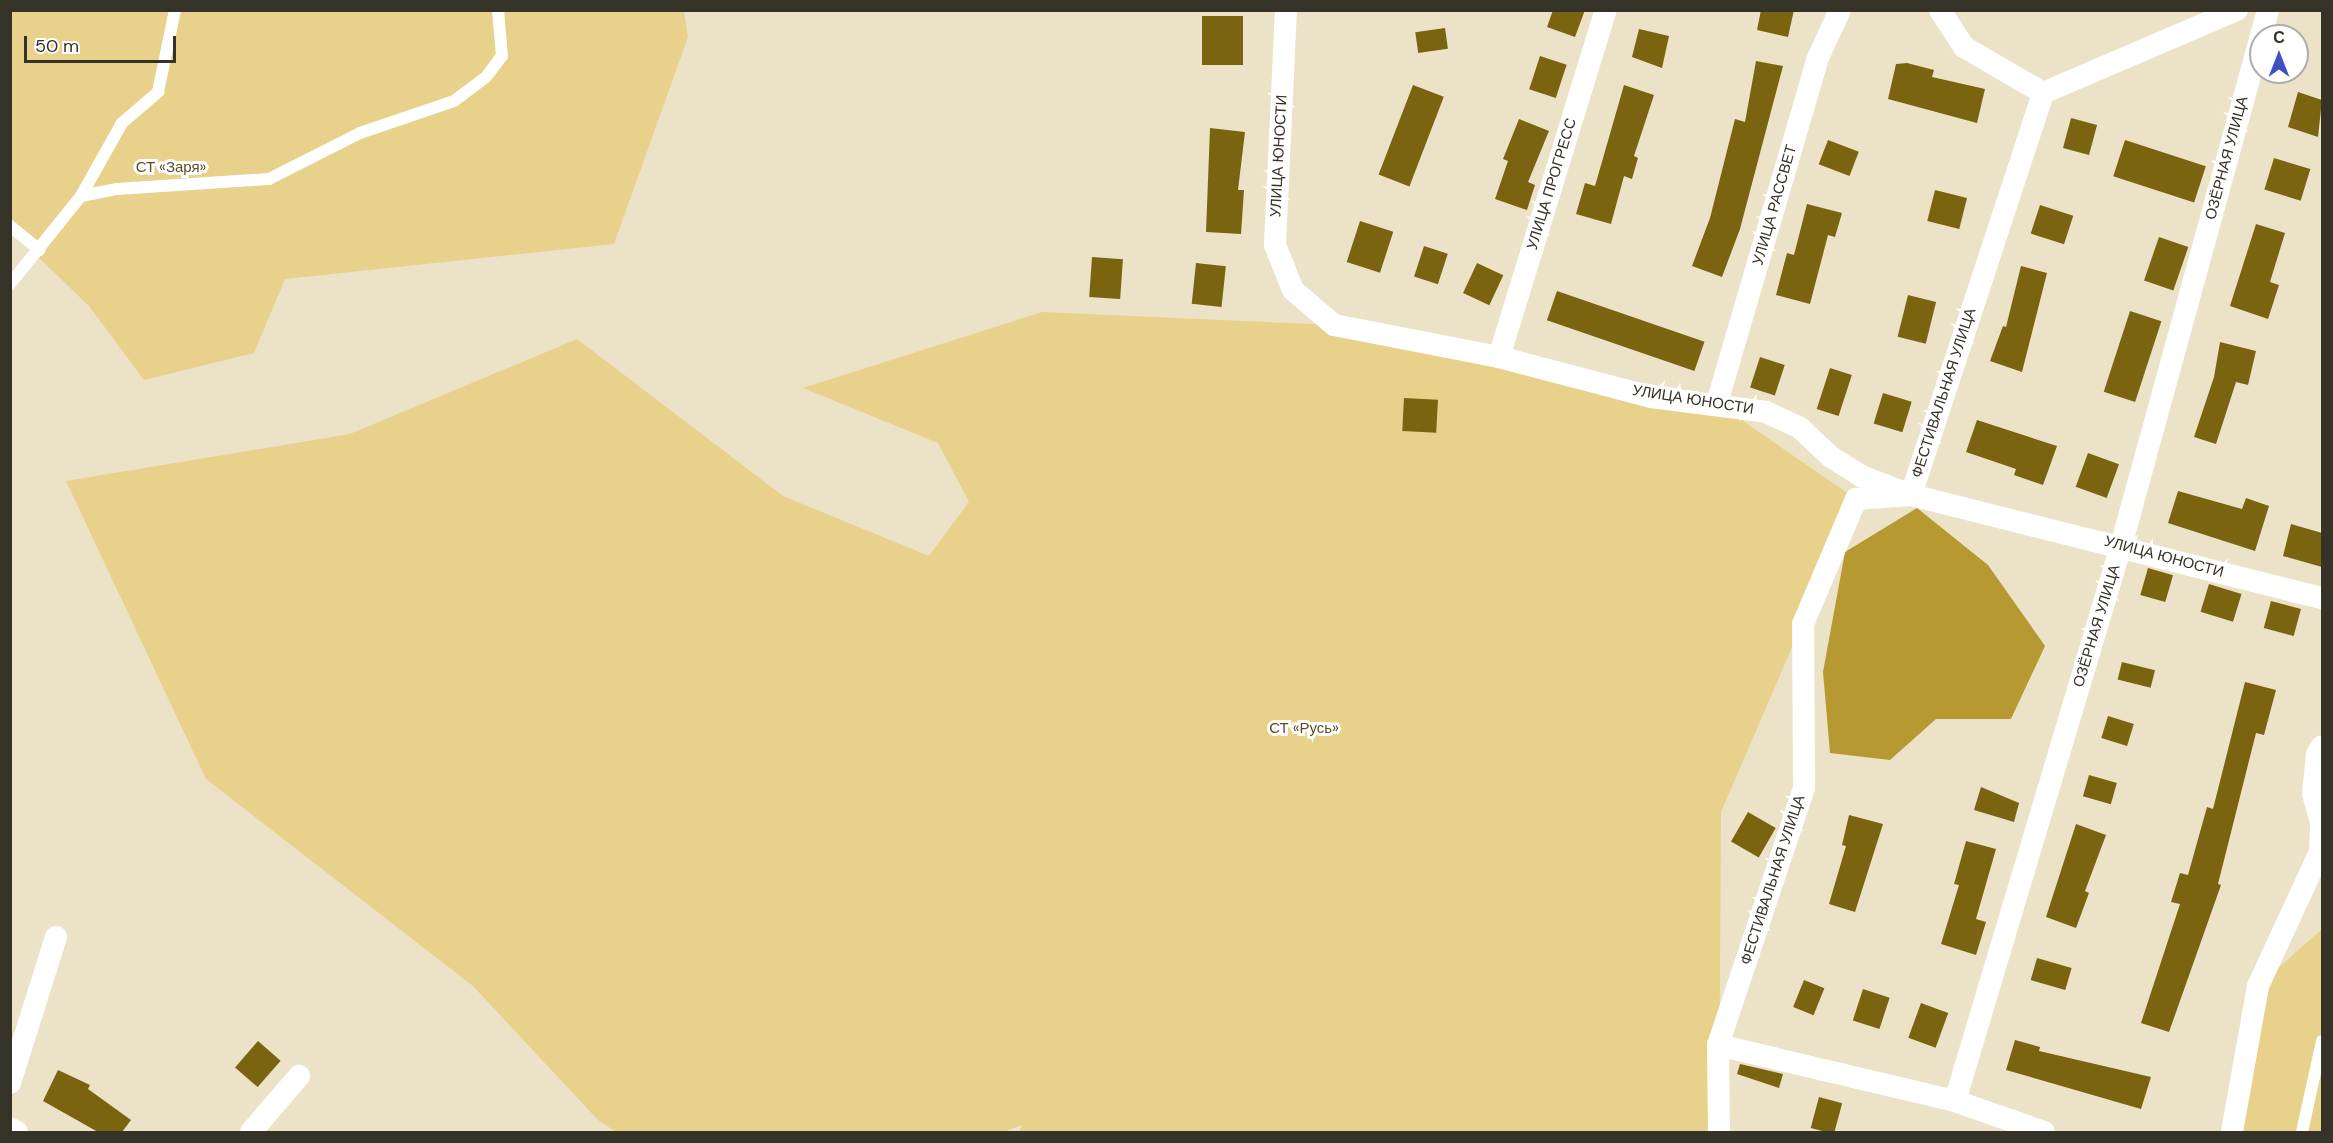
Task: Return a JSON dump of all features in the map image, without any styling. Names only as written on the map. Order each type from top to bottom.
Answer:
[{"type":"street","name":"УЛИЦА ЮНОСТИ","points":[[1286,10],[1275,245],[1293,290],[1334,325],[1499,357],[1651,397],[1717,403],[1767,412],[1800,428],[1831,457],[1861,476],[1911,495],[2322,598]]},
{"type":"street","name":"УЛИЦА ПРОГРЕСС","points":[[1499,357],[1606,10]]},
{"type":"street","name":"УЛИЦА РАССВЕТ","points":[[1717,403],[1817,60],[1840,10]]},
{"type":"street","points":[[1940,10],[1964,47],[2043,93],[2236,10]]},
{"type":"street","name":"ОЗЁРНАЯ УЛИЦА","points":[[1955,1101],[2121,546],[2268,10]]},
{"type":"street","name":"ФЕСТИВАЛЬНАЯ УЛИЦА","points":[[1719,1132],[1718,1045],[1804,788],[1803,624],[1856,500],[1911,495],[2043,93]]},
{"type":"street","points":[[2232,1132],[2258,986],[2321,852],[2321,822],[2313,794],[2317,754],[2322,746]]},
{"type":"street","points":[[10,1083],[56,938]]},
{"type":"street","points":[[1718,1045],[1955,1101],[2044,1132]]},
{"type":"street","points":[[251,1132],[299,1076]]},
{"type":"street","points":[[10,1128],[16,1132]]},
{"type":"lane","points":[[10,284],[40,250],[81,196],[122,123],[158,92],[175,10]]},
{"type":"lane","points":[[81,196],[117,189],[268,179],[360,133],[454,101],[486,77],[502,56],[498,10]]},
{"type":"lane","points":[[10,226],[40,250]]},
{"type":"lane","points":[[2302,1132],[2322,1041]]},
{"type":"green space","name":"СТ «Заря»","points":[[11,11],[684,11],[688,37],[614,244],[285,279],[254,353],[144,380],[89,306],[11,231]]},
{"type":"green space","name":"СТ «Русь»","points":[[1042,312],[1334,325],[1717,403],[1856,499],[1721,812],[1719,1132],[1019,1132],[1022,1125],[1004,1132],[616,1132],[598,1120],[473,986],[206,779],[66,481],[350,434],[577,339],[783,496],[929,556],[969,502],[938,443],[803,388]]},
{"type":"green space","points":[[2322,929],[2322,1132],[2232,1132],[2258,986]]},
{"type":"shaded area","points":[[1917,508],[1988,565],[2045,646],[2011,719],[1936,719],[1890,760],[1830,753],[1823,672],[1845,552]]},
{"type":"building","points":[[1553,10],[1585,10],[1575,37],[1547,27]]},
{"type":"building","points":[[1761,10],[1794,10],[1788,37],[1757,30]]},
{"type":"building","points":[[1202,16],[1243,16],[1243,65],[1202,65]]},
{"type":"building","points":[[1445,28],[1448,49],[1418,53],[1415,32]]},
{"type":"building","points":[[1639,29],[1669,36],[1662,68],[1632,57]]},
{"type":"building","points":[[1540,56],[1567,65],[1556,98],[1529,89]]},
{"type":"building","points":[[1756,61],[1783,66],[1740,229],[1722,277],[1692,266],[1710,218],[1735,119],[1745,122]]},
{"type":"building","points":[[1907,63],[1934,70],[1932,77],[1985,89],[1977,123],[1888,99],[1896,64]]},
{"type":"building","points":[[1413,85],[1444,97],[1409,186],[1379,175]]},
{"type":"building","points":[[1624,85],[1654,95],[1634,156],[1638,158],[1632,179],[1624,176],[1611,224],[1576,214],[1585,183],[1595,186]]},
{"type":"building","points":[[2298,92],[2322,100],[2318,137],[2288,127]]},
{"type":"building","points":[[2071,118],[2097,125],[2089,155],[2063,148]]},
{"type":"building","points":[[1519,119],[1549,131],[1528,182],[1535,185],[1527,210],[1495,199],[1508,161],[1503,159]]},
{"type":"building","points":[[1210,128],[1245,132],[1238,190],[1244,190],[1241,234],[1206,232]]},
{"type":"building","points":[[1828,140],[1859,152],[1849,176],[1819,164]]},
{"type":"building","points":[[2125,140],[2206,166],[2194,202],[2113,176]]},
{"type":"building","points":[[2274,158],[2310,169],[2301,201],[2264,190]]},
{"type":"building","points":[[1935,190],[1967,198],[1959,229],[1927,221]]},
{"type":"building","points":[[1807,204],[1842,213],[1835,237],[1828,235],[1810,304],[1776,295],[1787,253],[1794,255]]},
{"type":"building","points":[[2040,205],[2073,216],[2064,244],[2031,234]]},
{"type":"building","points":[[1360,221],[1393,232],[1380,273],[1347,262]]},
{"type":"building","points":[[2256,224],[2285,233],[2270,282],[2279,285],[2268,319],[2230,306]]},
{"type":"building","points":[[2159,237],[2188,247],[2173,291],[2144,280]]},
{"type":"building","points":[[1424,246],[1448,254],[1438,284],[1414,276]]},
{"type":"building","points":[[1092,257],[1123,259],[1120,299],[1089,297]]},
{"type":"building","points":[[1196,263],[1226,266],[1222,307],[1192,304]]},
{"type":"building","points":[[1477,263],[1503,275],[1489,305],[1463,293]]},
{"type":"building","points":[[2021,266],[2047,273],[2022,372],[1990,361],[2003,326],[2006,327]]},
{"type":"building","points":[[1557,291],[1705,342],[1694,371],[1547,320]]},
{"type":"building","points":[[1908,295],[1936,302],[1926,344],[1898,337]]},
{"type":"building","points":[[2130,311],[2161,321],[2135,402],[2104,392]]},
{"type":"building","points":[[2220,342],[2256,351],[2248,385],[2236,382],[2216,444],[2194,437],[2214,377]]},
{"type":"building","points":[[1760,357],[1785,365],[1775,395],[1750,387]]},
{"type":"building","points":[[1830,368],[1852,375],[1839,416],[1817,409]]},
{"type":"building","points":[[1883,393],[1912,402],[1902,432],[1874,424]]},
{"type":"building","points":[[1404,398],[1438,400],[1436,433],[1402,431]]},
{"type":"building","points":[[1977,420],[2057,446],[2043,485],[2014,475],[2016,469],[1966,452]]},
{"type":"building","points":[[2088,453],[2119,464],[2107,498],[2076,487]]},
{"type":"building","points":[[2178,491],[2242,509],[2246,498],[2269,506],[2255,551],[2168,523]]},
{"type":"building","points":[[2291,524],[2322,533],[2322,567],[2283,556]]},
{"type":"building","points":[[2148,568],[2173,575],[2165,602],[2140,595]]},
{"type":"building","points":[[2209,584],[2242,594],[2233,622],[2201,612]]},
{"type":"building","points":[[2271,601],[2301,609],[2294,636],[2264,628]]},
{"type":"building","points":[[2122,662],[2155,670],[2151,688],[2118,679]]},
{"type":"building","points":[[2245,682],[2276,690],[2264,735],[2256,733],[2218,884],[2221,885],[2169,1032],[2141,1023],[2180,904],[2171,902],[2180,873],[2188,875],[2207,807],[2213,809]]},
{"type":"building","points":[[2108,716],[2134,724],[2127,746],[2101,738]]},
{"type":"building","points":[[2089,775],[2117,783],[2111,804],[2083,796]]},
{"type":"building","points":[[1981,787],[2019,803],[2014,822],[1974,810]]},
{"type":"building","points":[[1748,812],[1776,828],[1759,857],[1731,841]]},
{"type":"building","points":[[1849,815],[1883,824],[1855,912],[1829,904],[1846,846],[1842,845]]},
{"type":"building","points":[[2076,824],[2106,835],[2085,891],[2089,893],[2076,928],[2046,917]]},
{"type":"building","points":[[1966,841],[1996,849],[1976,919],[1986,922],[1976,955],[1941,944],[1959,885],[1954,884]]},
{"type":"building","points":[[2037,958],[2072,968],[2065,990],[2031,980]]},
{"type":"building","points":[[1804,980],[1824,988],[1814,1015],[1793,1007]]},
{"type":"building","points":[[1863,989],[1890,998],[1879,1029],[1853,1020]]},
{"type":"building","points":[[1921,1003],[1948,1013],[1936,1048],[1908,1038]]},
{"type":"building","points":[[2015,1040],[2040,1047],[2039,1051],[2151,1077],[2141,1109],[2006,1070]]},
{"type":"building","points":[[258,1041],[281,1061],[258,1087],[235,1067]]},
{"type":"building","points":[[1740,1064],[1783,1074],[1779,1088],[1737,1074]]},
{"type":"building","points":[[58,1070],[90,1085],[88,1089],[131,1120],[122,1132],[98,1132],[43,1101]]},
{"type":"building","points":[[1819,1097],[1842,1103],[1834,1132],[1811,1128]]}]
